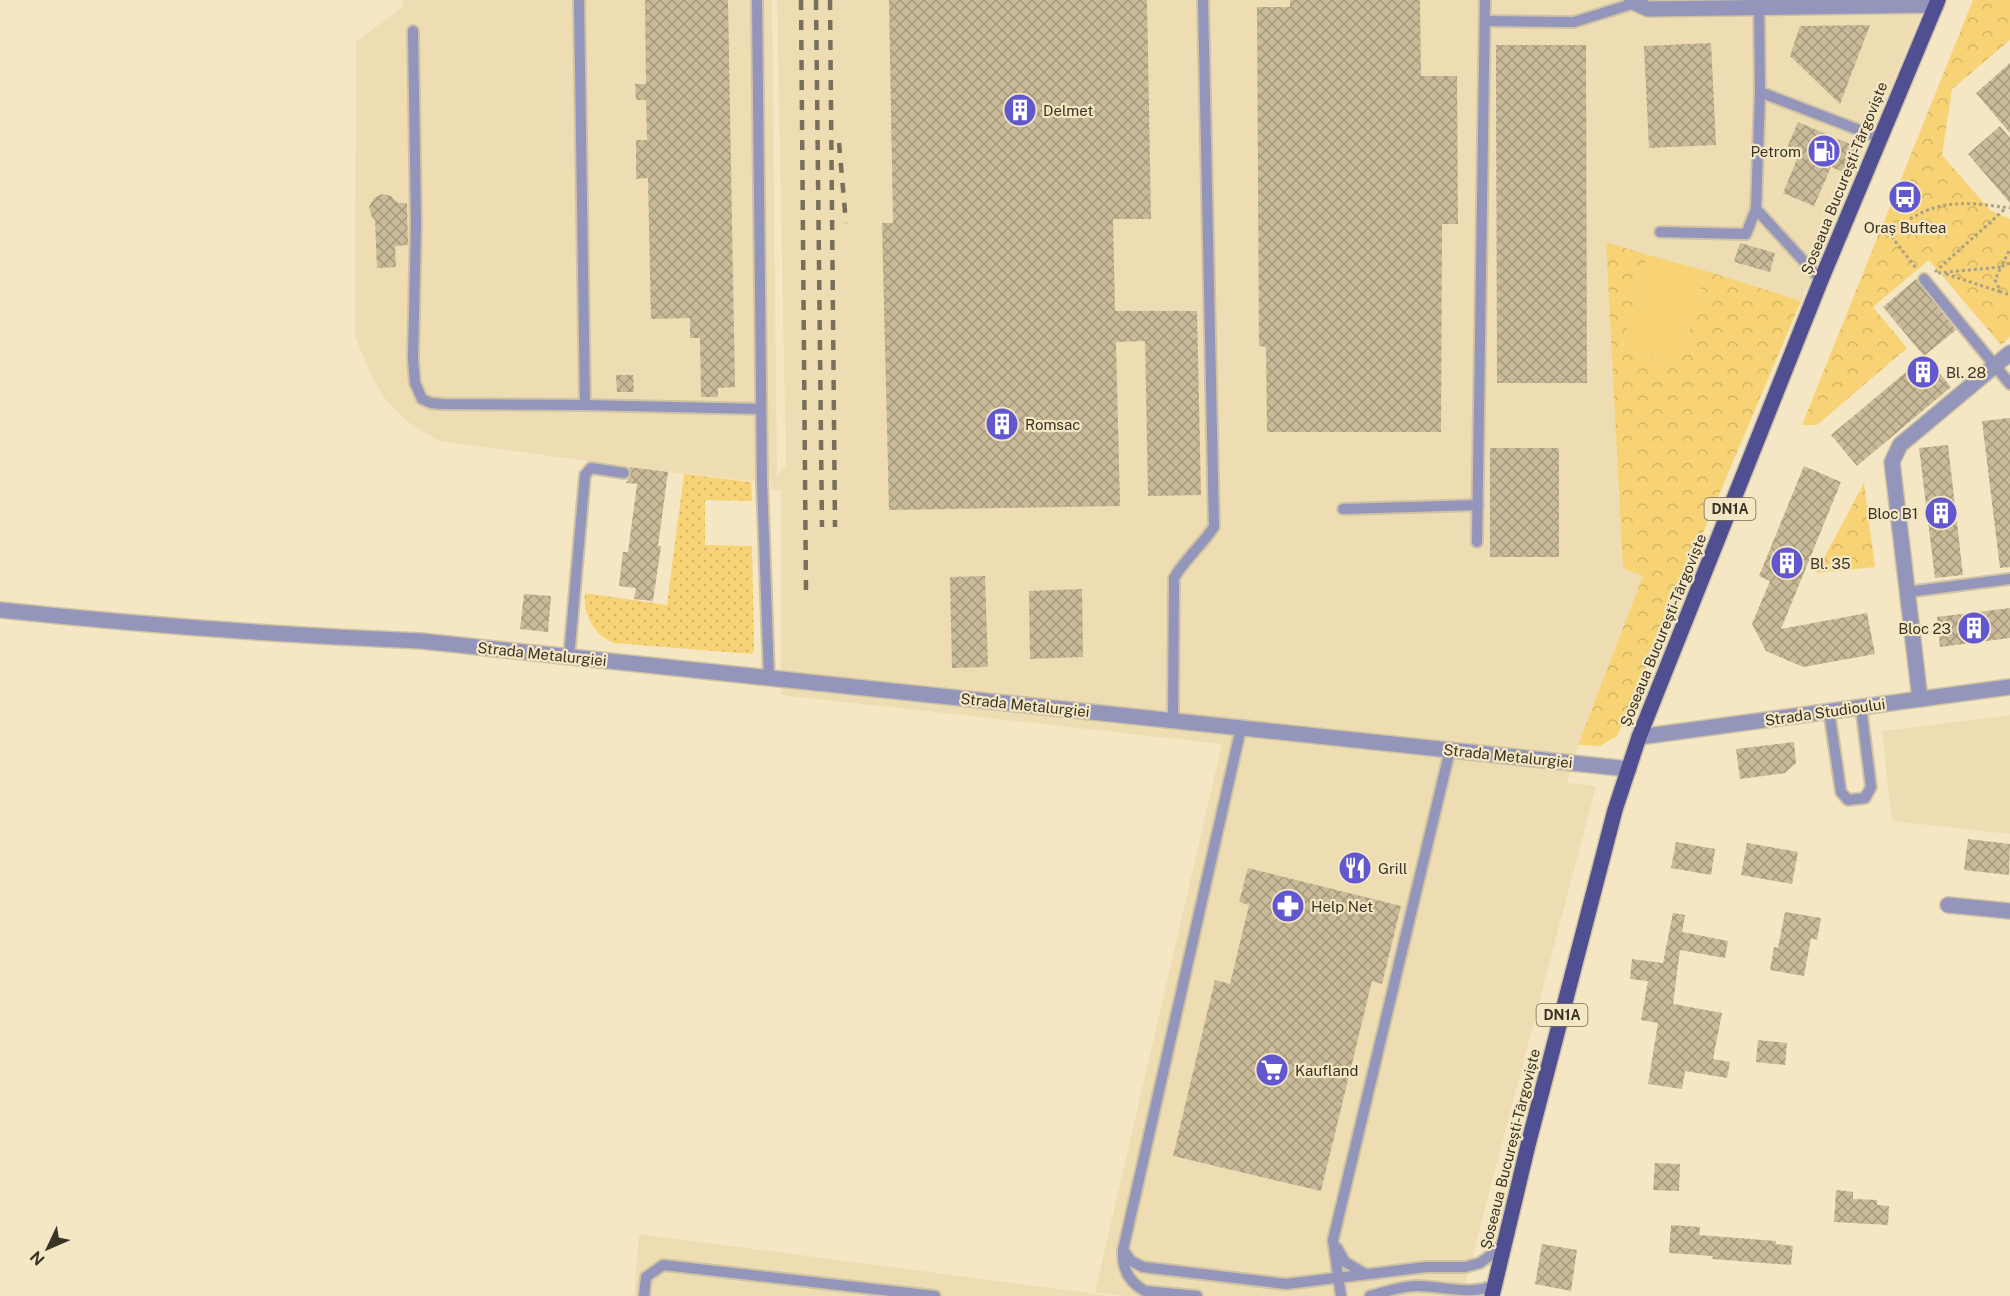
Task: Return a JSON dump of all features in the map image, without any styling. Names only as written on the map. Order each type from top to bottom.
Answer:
[{"type":"main road","name":"Șoseaua București-Târgoviște","points":[[1494,1290],[1615,810],[1639,737],[1821,280],[1937,2]]},
{"type":"street","points":[[1633,2],[1648,9],[1694,4],[1759,7],[1937,2]]},
{"type":"street","points":[[1920,699],[1892,462],[1900,445],[2010,353]]},
{"type":"street","name":"Strada Metalurgiei","points":[[0,610],[158,626],[280,635],[421,641],[1629,769]]},
{"type":"street","name":"Strada Studioului","points":[[1639,737],[2010,687]]},
{"type":"street","points":[[1948,904],[2010,911]]},
{"type":"lane","points":[[579,0],[585,405]]},
{"type":"lane","points":[[757,0],[761,409],[770,678]]},
{"type":"lane","points":[[1173,721],[1174,578],[1181,565],[1206,540],[1214,527],[1203,0]]},
{"type":"lane","points":[[1477,542],[1485,0]]},
{"type":"lane","points":[[1485,21],[1574,22],[1633,2]]},
{"type":"lane","points":[[1660,232],[1746,234],[1756,209],[1760,92],[1759,7]]},
{"type":"lane","points":[[413,31],[416,224],[413,359],[417,390],[423,399],[441,404],[761,409]]},
{"type":"lane","points":[[1760,92],[1880,138]]},
{"type":"lane","points":[[1756,209],[1821,280]]},
{"type":"lane","points":[[1927,276],[2010,384]]},
{"type":"lane","points":[[568,657],[585,475],[591,468],[624,473]]},
{"type":"lane","points":[[1343,509],[1478,505]]},
{"type":"lane","points":[[1907,592],[2010,579]]},
{"type":"lane","points":[[1829,711],[1841,792],[1848,800],[1865,798],[1871,787],[1861,707]]},
{"type":"lane","points":[[1197,1296],[1145,1291],[1139,1288],[1125,1271],[1122,1262],[1241,728]]},
{"type":"lane","points":[[1341,1296],[1333,1240],[1450,750]]},
{"type":"lane","points":[[1333,1240],[1345,1262],[1365,1274]]},
{"type":"lane","points":[[1123,1250],[1131,1261],[1143,1268],[1286,1284],[1426,1267],[1465,1267],[1480,1263],[1490,1257],[1505,1241]]},
{"type":"lane","points":[[644,1296],[646,1277],[663,1265],[935,1296]]},
{"type":"lane","points":[[1372,1296],[1413,1286],[1430,1286],[1470,1293],[1494,1290]]},
{"type":"path","points":[[1910,219],[1925,210],[1943,205],[1972,203],[2008,208]]},
{"type":"path","points":[[1927,276],[2008,208]]},
{"type":"path","points":[[1884,227],[1927,276]]},
{"type":"path","points":[[2001,292],[1995,280],[2010,249]]},
{"type":"path","points":[[1927,276],[2001,267],[2010,263]]},
{"type":"path","points":[[1942,273],[2010,296]]},
{"type":"shaded area","points":[[403,0],[772,0],[777,476],[786,465],[777,0],[1927,0],[1801,301],[1606,243],[1643,576],[1578,745],[1567,783],[1596,786],[1462,1296],[1123,1296],[1095,1292],[1222,744],[781,695],[781,490],[771,489],[771,483],[668,472],[439,441],[408,422],[386,400],[371,375],[355,336],[356,42],[403,6]]},
{"type":"shaded area","points":[[2010,715],[2010,834],[1892,821],[1882,731]]},
{"type":"shaded area","points":[[639,1234],[1112,1296],[634,1296]]},
{"type":"green space","points":[[1973,0],[2010,0],[2010,40],[1952,89],[1942,155],[1990,210],[2010,219],[2010,337],[2001,345],[1929,260],[1873,307],[1907,348],[1817,425],[1802,425]]},
{"type":"green space","points":[[1606,242],[1648,255],[1621,350],[1679,366],[1706,271],[1801,301],[1617,736],[1600,746],[1578,745],[1643,576],[1623,568]]},
{"type":"green space","points":[[1648,255],[1706,271],[1679,366],[1621,350]]},
{"type":"green space","points":[[684,474],[751,482],[752,501],[705,500],[705,545],[752,546],[754,650],[752,654],[614,643],[601,635],[588,616],[585,593],[667,605]]},
{"type":"green space","points":[[1864,483],[1875,567],[1816,573]]},
{"type":"building","points":[[645,0],[728,0],[735,387],[718,388],[718,397],[701,397],[700,338],[690,338],[690,318],[651,319],[648,178],[636,179],[636,140],[647,140],[646,100],[636,100],[635,84],[646,84]]},
{"type":"building","points":[[889,0],[1147,0],[1151,219],[1113,219],[1115,311],[1197,311],[1201,495],[1148,496],[1145,341],[1116,342],[1120,506],[889,510],[882,223],[893,223]]},
{"type":"building","points":[[1290,0],[1420,0],[1421,76],[1457,76],[1458,224],[1442,224],[1441,432],[1267,432],[1266,347],[1259,346],[1257,7],[1290,7]]},
{"type":"building","points":[[1870,25],[1840,104],[1790,56],[1800,26]]},
{"type":"building","points":[[1711,43],[1716,145],[1649,148],[1644,46]]},
{"type":"building","points":[[1496,45],[1586,45],[1587,383],[1497,383]]},
{"type":"building","points":[[2010,63],[2010,133],[1976,93]]},
{"type":"building","name":"Petrom","points":[[1798,122],[1857,147],[1846,173],[1831,167],[1814,206],[1783,193],[1799,154],[1787,148]]},
{"type":"building","points":[[2000,126],[2010,138],[2010,203],[1968,154]]},
{"type":"building","points":[[382,194],[391,196],[398,203],[407,203],[408,245],[395,246],[396,267],[377,268],[375,220],[369,207],[374,198]]},
{"type":"building","points":[[1740,243],[1775,253],[1770,272],[1734,262]]},
{"type":"building","points":[[1916,279],[1956,330],[1924,356],[1883,307]]},
{"type":"building","name":"Bl. 28","points":[[1925,356],[1951,387],[1857,466],[1831,435]]},
{"type":"building","points":[[616,375],[633,375],[634,392],[617,392]]},
{"type":"building","points":[[2010,418],[2010,567],[2000,568],[1982,421]]},
{"type":"building","name":"Bloc B1","points":[[1948,445],[1963,575],[1935,578],[1919,448]]},
{"type":"building","points":[[1490,448],[1559,448],[1559,557],[1490,557]]},
{"type":"building","name":"Bl. 35","points":[[1804,466],[1841,482],[1781,629],[1867,613],[1875,654],[1803,667],[1766,651],[1752,624],[1770,581],[1759,576]]},
{"type":"building","points":[[629,467],[668,472],[653,601],[634,599],[636,588],[619,586],[623,552],[628,552],[637,484],[626,483],[631,474]]},
{"type":"building","points":[[985,576],[988,667],[952,668],[950,577]]},
{"type":"building","points":[[1082,589],[1083,657],[1030,659],[1029,591]]},
{"type":"building","points":[[524,594],[551,596],[548,632],[520,629]]},
{"type":"building","name":"Bloc 23","points":[[2010,608],[2010,638],[1940,647],[1937,617]]},
{"type":"building","points":[[1794,742],[1796,763],[1785,773],[1740,779],[1736,749]]},
{"type":"building","points":[[1968,839],[2010,844],[2009,875],[1964,870]]},
{"type":"building","points":[[1676,842],[1715,849],[1711,875],[1671,868]]},
{"type":"building","points":[[1747,843],[1798,852],[1792,884],[1741,875]]},
{"type":"building","name":"Kaufland","points":[[1248,868],[1401,906],[1382,984],[1372,981],[1321,1191],[1173,1156],[1215,980],[1230,984],[1249,905],[1239,902]]},
{"type":"building","points":[[1785,912],[1821,918],[1817,940],[1811,938],[1804,976],[1770,970],[1774,947],[1778,948]]},
{"type":"building","points":[[1673,913],[1685,915],[1682,932],[1728,941],[1725,958],[1680,950],[1673,1004],[1722,1013],[1713,1059],[1730,1062],[1727,1078],[1685,1071],[1682,1089],[1648,1084],[1658,1023],[1641,1020],[1648,981],[1630,979],[1632,959],[1663,963]]},
{"type":"building","points":[[1758,1040],[1787,1043],[1785,1065],[1756,1062]]},
{"type":"building","points":[[1655,1163],[1680,1164],[1679,1191],[1653,1190]]},
{"type":"building","points":[[1836,1190],[1853,1192],[1853,1199],[1877,1200],[1877,1205],[1889,1206],[1888,1225],[1834,1222]]},
{"type":"building","points":[[1671,1225],[1700,1227],[1699,1235],[1776,1241],[1776,1244],[1793,1246],[1791,1265],[1669,1253]]},
{"type":"building","points":[[1542,1244],[1577,1250],[1571,1291],[1535,1284]]},
{"type":"railway","points":[[801,0],[806,592]]},
{"type":"railway","points":[[816,0],[822,527]]},
{"type":"railway","points":[[830,0],[835,527]]},
{"type":"railway","points":[[839,143],[846,223]]},
{"type":"place","name":"Delmet","points":[[1020,110]]},
{"type":"place","name":"Petrom","points":[[1824,151]]},
{"type":"place","name":"Oraș Buftea","points":[[1905,197]]},
{"type":"place","name":"Bl. 28","points":[[1923,372]]},
{"type":"place","name":"Romsac","points":[[1002,424]]},
{"type":"place","name":"Bloc B1","points":[[1941,513]]},
{"type":"place","name":"Bl. 35","points":[[1787,563]]},
{"type":"place","name":"Bloc 23","points":[[1974,628]]},
{"type":"place","name":"Grill","points":[[1355,868]]},
{"type":"place","name":"Help Net","points":[[1288,906]]},
{"type":"place","name":"Kaufland","points":[[1272,1070]]}]
